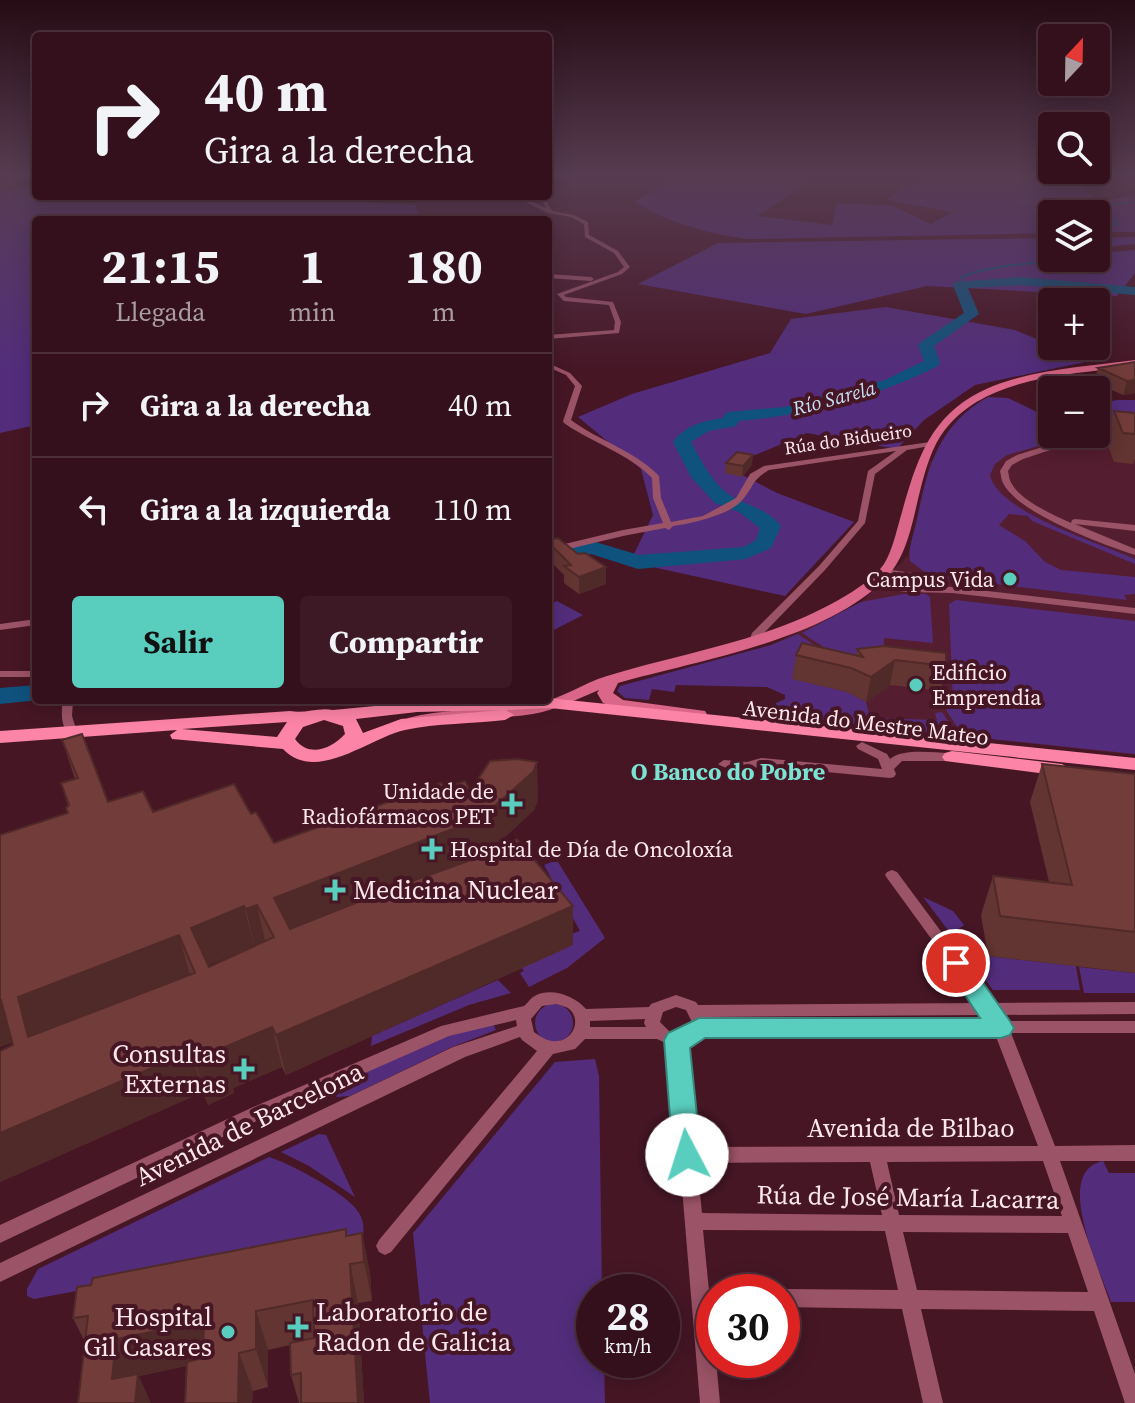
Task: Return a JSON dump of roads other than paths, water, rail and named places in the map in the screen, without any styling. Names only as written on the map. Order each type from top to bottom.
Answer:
[{"type":"main road","points":[[552,699],[598,710]]},
{"type":"main road","points":[[0,739],[477,704]]},
{"type":"main road","points":[[0,739],[200,735],[287,744],[297,752],[315,755],[401,725],[598,710]]},
{"type":"main road","name":"Avenida do Mestre Mateo","points":[[598,710],[1135,764]]},
{"type":"main road","name":"Avenida do Mestre Mateo","points":[[598,710],[1135,782]]},
{"type":"main road","points":[[336,715],[345,718],[354,728],[351,741],[345,746]]},
{"type":"main road","points":[[287,744],[287,733],[303,719]]},
{"type":"street","points":[[552,332],[608,335],[619,330],[611,303],[564,299],[560,294],[627,269],[621,257],[594,240]]},
{"type":"street","points":[[552,276],[600,279]]},
{"type":"street","points":[[558,277],[552,287],[564,292]]},
{"type":"street","points":[[552,336],[561,334]]},
{"type":"street","points":[[552,697],[754,642],[787,630],[870,586],[893,559],[918,469],[930,444],[958,410],[986,392],[1034,380],[1135,363]]},
{"type":"street","points":[[552,367],[568,374],[579,386],[567,421],[589,437],[639,463],[656,478],[657,498],[669,527]]},
{"type":"street","points":[[1110,428],[1135,420]]},
{"type":"street","name":"Rúa do Bidueiro","points":[[552,550],[705,518],[735,502],[753,476],[767,468],[930,444]]},
{"type":"street","points":[[754,642],[756,635],[822,568],[862,521],[871,473],[907,448]]},
{"type":"street","points":[[1048,448],[1009,463],[1004,471],[1005,482],[1017,497],[1135,552]]},
{"type":"street","points":[[1062,520],[1135,528]]},
{"type":"street","points":[[893,559],[918,581]]},
{"type":"street","points":[[884,572],[952,590],[1135,611]]},
{"type":"street","points":[[870,586],[918,581]]},
{"type":"street","points":[[0,627],[32,623]]},
{"type":"street","points":[[0,674],[32,674]]},
{"type":"street","points":[[611,680],[605,693],[609,700],[620,704],[820,730]]},
{"type":"street","points":[[67,704],[71,732]]},
{"type":"street","points":[[401,725],[437,715],[536,709],[542,704]]},
{"type":"street","points":[[724,764],[747,766],[761,762],[890,774],[879,754],[862,746]]},
{"type":"street","points":[[889,768],[901,757],[950,757]]},
{"type":"street","points":[[892,875],[1001,1028],[1049,1153],[1135,1403]]},
{"type":"street","points":[[1135,1008],[696,1011],[684,1002],[668,1001],[652,1013],[583,1015],[571,1003],[556,998],[538,1001],[524,1021],[533,1042],[549,1048],[568,1045],[582,1033],[658,1033],[677,1040],[688,1038],[699,1028],[1135,1027]]},
{"type":"street","points":[[696,1011],[699,1028]]},
{"type":"street","points":[[652,1013],[652,1023],[658,1033]]},
{"type":"street","points":[[582,1033],[583,1015]]},
{"type":"street","name":"Avenida de Barcelona","points":[[0,1234],[257,1113],[446,1030],[524,1021]]},
{"type":"street","name":"Avenida de Barcelona","points":[[0,1273],[524,1021]]},
{"type":"street","points":[[677,1040],[693,1221],[703,1274]]},
{"type":"street","points":[[385,1246],[549,1048]]},
{"type":"street","name":"Avenida de Bilbao","points":[[687,1155],[1135,1153]]},
{"type":"street","points":[[877,1154],[933,1403]]},
{"type":"street","name":"Rúa de José María Lacarra","points":[[693,1221],[1074,1225]]},
{"type":"street","points":[[800,1298],[1100,1302]]},
{"type":"street","points":[[709,1378],[710,1403]]},
{"type":"waterway","points":[[960,285],[961,277],[987,269],[1038,262]]},
{"type":"waterway","name":"Río Sarela","points":[[552,557],[592,547],[638,562],[746,553],[757,549],[766,541],[771,526],[746,508],[722,499],[701,477],[682,442],[703,427],[730,422],[733,416],[786,412],[891,383],[932,363],[926,345],[972,314],[960,285],[1022,281],[1135,291]]},
{"type":"waterway","name":"Río Sarela","points":[[0,696],[32,693]]},
{"type":"place","name":"Campus Vida","points":[[1010,579]]},
{"type":"place","name":"Edificio Emprendia","points":[[916,685]]},
{"type":"place","name":"Unidade de Radiofármacos PET","points":[[512,804]]},
{"type":"place","name":"Hospital de Día de Oncoloxía","points":[[432,849]]},
{"type":"place","name":"Medicina Nuclear","points":[[335,890]]},
{"type":"place","name":"Consultas Externas","points":[[244,1069]]},
{"type":"place","name":"Laboratorio de Radon de Galicia","points":[[298,1327]]},
{"type":"place","name":"Hospital Gil Casares","points":[[228,1332]]},
{"type":"district","name":"O Banco do Pobre","points":[[728,771]]}]
